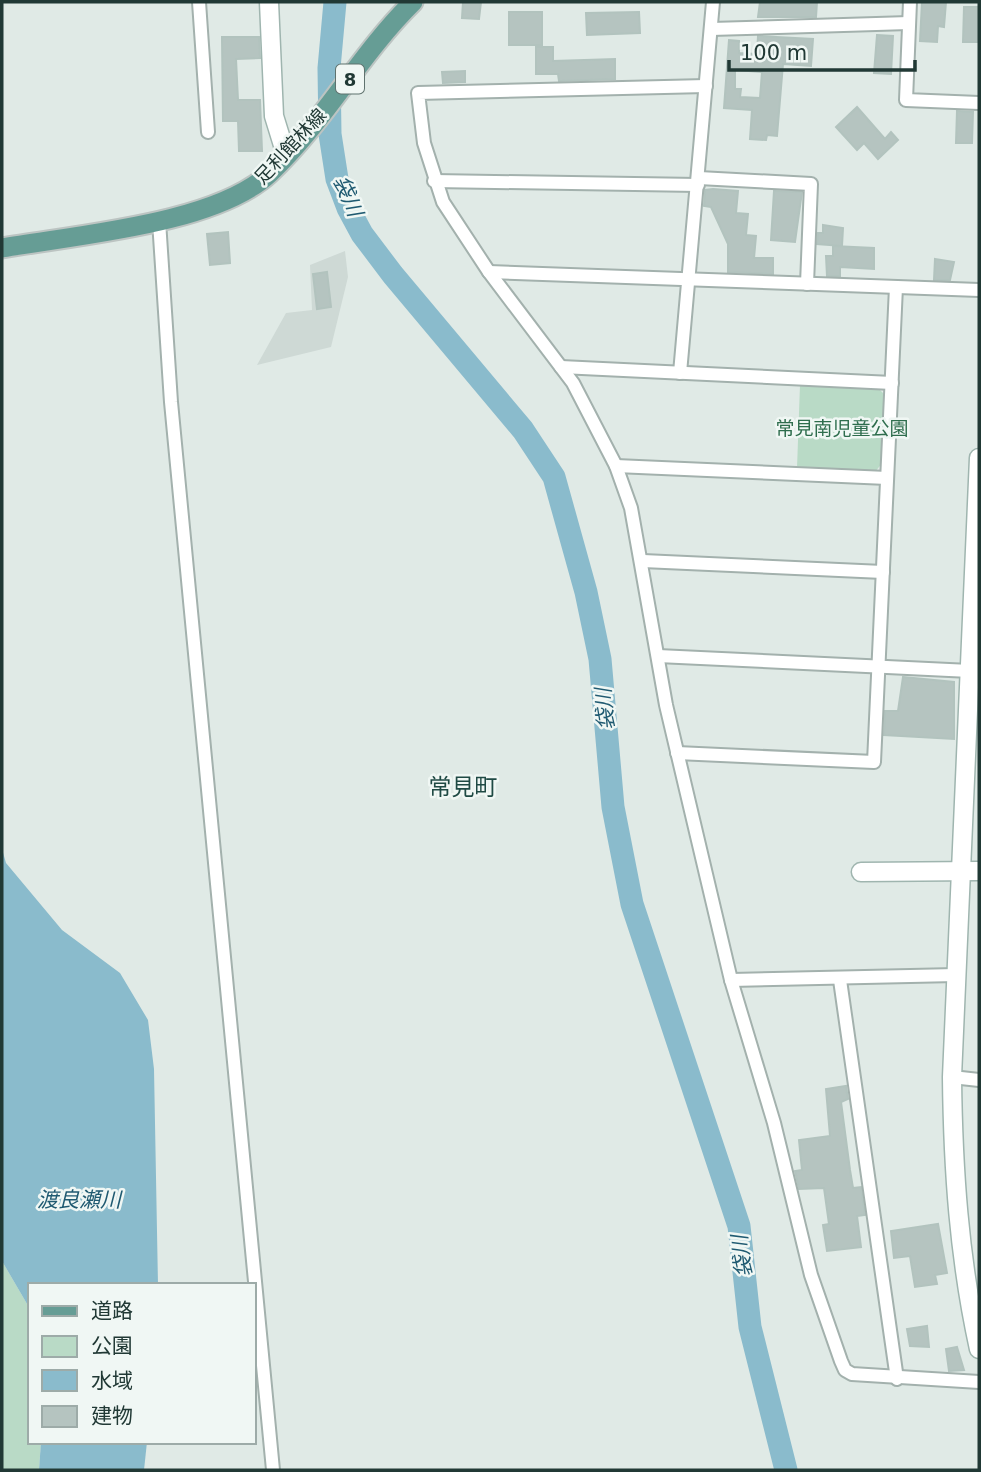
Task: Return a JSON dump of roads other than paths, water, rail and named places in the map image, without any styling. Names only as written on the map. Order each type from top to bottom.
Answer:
[{"type":"main road","name":"足利館林線","points":[[2,248],[152,222],[231,200],[261,181],[287,154],[411,4]]},
{"type":"street","points":[[199,2],[208,132]]},
{"type":"street","points":[[269,2],[274,116],[287,154]]},
{"type":"street","points":[[680,373],[713,2]]},
{"type":"street","points":[[910,2],[906,100],[979,103]]},
{"type":"street","points":[[710,29],[909,23]]},
{"type":"street","points":[[706,86],[418,93],[422,135],[434,181],[451,216],[489,272],[561,367],[616,466],[631,508],[677,752],[731,980],[774,1123],[811,1275],[845,1370],[852,1374],[897,1379],[979,1382]]},
{"type":"street","points":[[434,181],[811,184],[807,284]]},
{"type":"street","points":[[152,222],[255,1283]]},
{"type":"street","points":[[489,272],[979,290]]},
{"type":"street","points":[[677,752],[874,762],[896,288]]},
{"type":"street","points":[[561,367],[892,383]]},
{"type":"street","points":[[979,458],[970,671],[970,871],[956,975],[951,1077],[954,1178],[959,1232],[966,1287],[979,1349]]},
{"type":"street","points":[[616,466],[887,478]]},
{"type":"street","points":[[643,561],[883,572]]},
{"type":"street","points":[[658,656],[970,671]]},
{"type":"street","points":[[861,872],[970,871]]},
{"type":"street","points":[[731,980],[841,980],[956,975]]},
{"type":"street","points":[[841,980],[897,1379]]},
{"type":"street","points":[[951,1077],[979,1080]]},
{"type":"street","points":[[256,1292],[273,1470]]},
{"type":"water","name":"渡良瀬川","points":[[2,849],[6,863],[62,930],[120,973],[148,1020],[154,1069],[158,1283],[28,1283],[28,1306],[2,1261]]},
{"type":"water","points":[[41,1444],[147,1444],[144,1470],[39,1470]]},
{"type":"waterway","name":"袋川","points":[[335,2],[329,68],[330,134],[337,179],[348,208],[362,234],[393,275],[523,430],[554,477],[586,592],[600,659],[613,807],[632,904],[739,1226],[750,1327],[786,1470]]},
{"type":"district","name":"常見町","points":[[463,787]]},
{"type":"park label","name":"常見南児童公園","points":[[842,428]]}]
